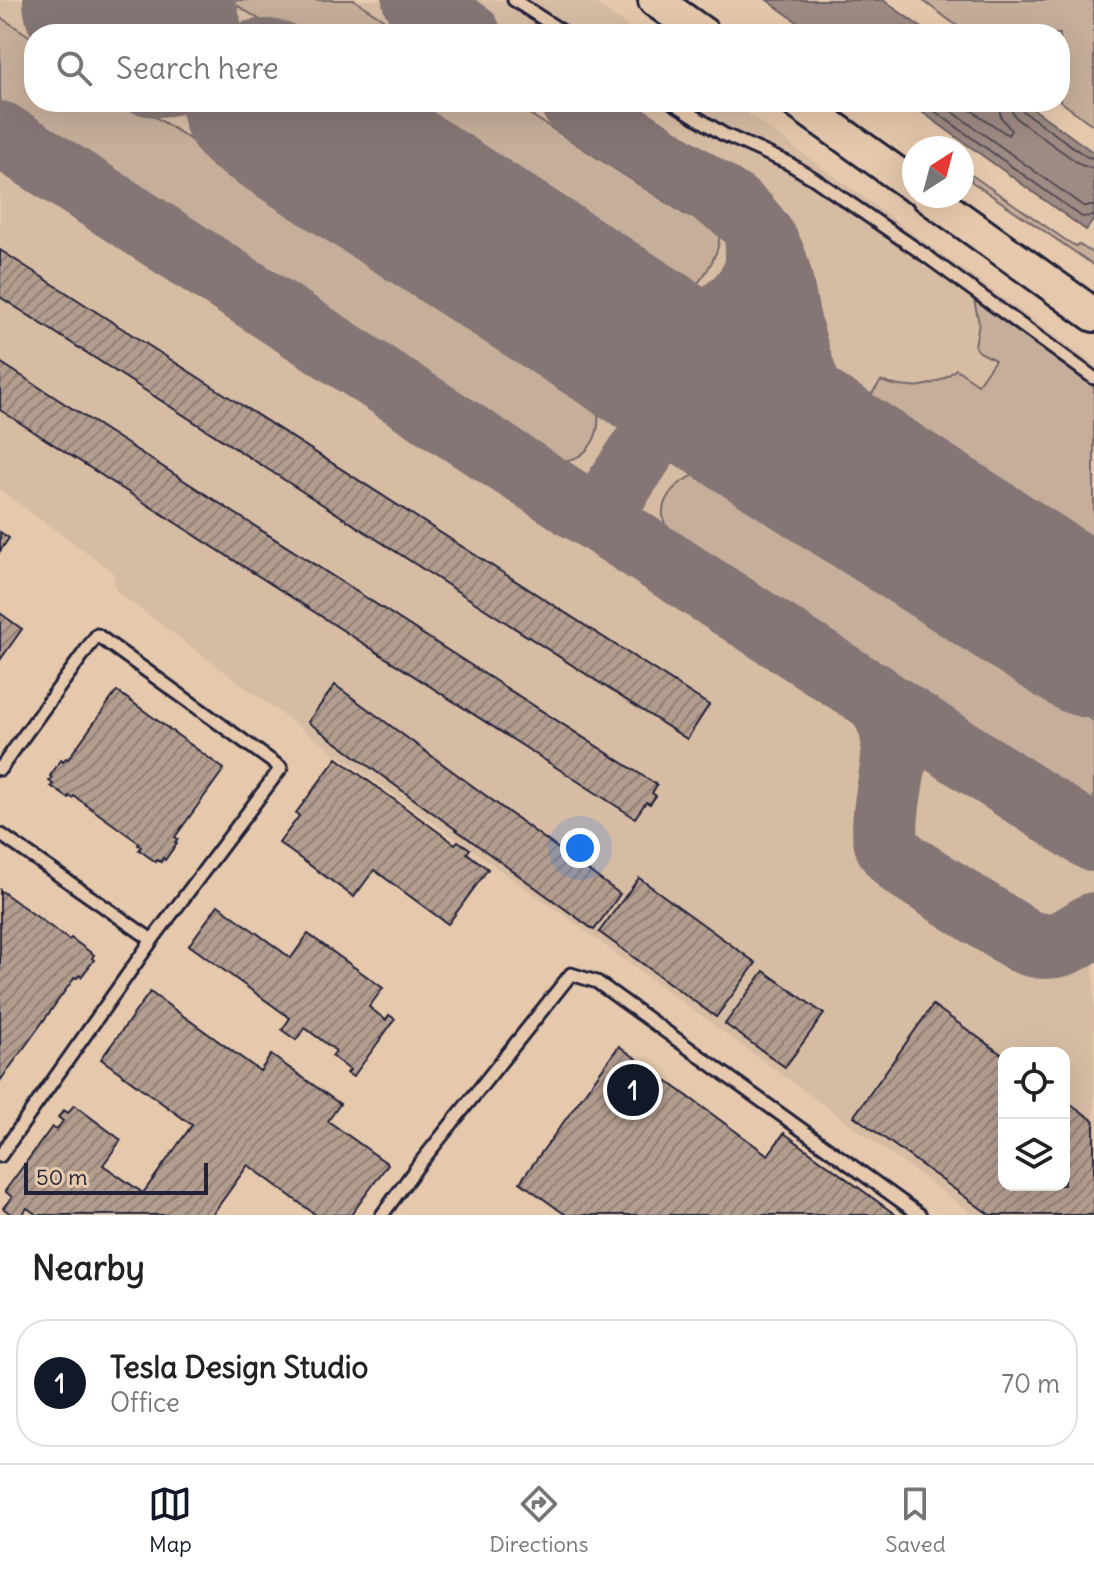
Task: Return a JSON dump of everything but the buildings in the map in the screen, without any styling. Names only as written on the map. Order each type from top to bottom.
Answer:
[{"type":"main road","points":[[655,0],[689,24]]},
{"type":"main road","points":[[811,112],[902,177]]},
{"type":"main road","points":[[945,208],[1094,315]]},
{"type":"lane","points":[[514,0],[551,24]]},
{"type":"lane","points":[[688,112],[723,134],[788,163],[813,178],[1094,378]]},
{"type":"lane","points":[[0,769],[97,635],[281,768],[152,940],[0,1156]]},
{"type":"lane","points":[[0,834],[152,940]]},
{"type":"lane","points":[[382,1215],[571,974],[597,982],[920,1215]]},
{"type":"shaded area","points":[[0,0],[591,0],[624,24],[24,24],[24,112],[746,112],[1094,364],[1094,1215],[974,1215],[566,917],[292,722],[116,591],[112,571],[0,490]]},
{"type":"shaded area","points":[[229,0],[354,0],[391,24],[266,24]]},
{"type":"shaded area","points":[[922,0],[1094,0],[1094,126],[1070,108],[1070,24],[954,24]]},
{"type":"shaded area","points":[[0,17],[24,33],[24,112],[148,112],[574,386],[593,402],[597,410],[598,427],[592,443],[580,456],[568,460],[542,453],[0,105]]},
{"type":"shaded area","points":[[403,112],[526,112],[689,217],[695,210],[716,226],[719,237],[713,260],[695,286],[672,297],[648,285],[654,274]]},
{"type":"shaded area","points":[[974,177],[1067,241],[1094,254],[1094,265],[974,183]]},
{"type":"shaded area","points":[[974,300],[1094,387],[1094,554],[864,405],[881,381],[901,386],[920,386],[939,381],[956,369],[978,384],[995,360],[975,346],[979,323]]},
{"type":"shaded area","points":[[703,473],[720,480],[1094,721],[1094,811],[675,538],[663,518],[667,498],[682,482]]},
{"type":"water","points":[[767,0],[883,0],[916,24],[800,24]]},
{"type":"water","points":[[922,112],[1038,112],[1094,153],[1094,219],[1086,230],[974,149],[974,136],[955,136]]},
{"type":"taxiway","points":[[415,0],[452,24]]},
{"type":"taxiway","points":[[577,507],[607,504],[660,424],[666,407],[665,390],[652,360],[611,325],[638,332],[665,334],[707,323],[728,309],[746,291],[757,269],[758,251],[754,227],[735,207],[588,112]]},
{"type":"taxiway","points":[[0,134],[1094,839]]},
{"type":"taxiway","points":[[756,229],[776,266],[794,345],[817,407],[850,461],[892,505]]},
{"type":"taxiway","points":[[660,424],[680,409],[699,403],[743,410]]},
{"type":"taxiway","points":[[872,694],[883,709],[894,738],[885,830],[888,846],[897,858],[1034,945],[1061,944],[1094,925]]},
{"type":"runway","points":[[106,0],[143,24]]},
{"type":"runway","points":[[280,112],[1094,635]]},
{"type":"place","name":"Tesla Design Studio","points":[[633,1090]]}]
